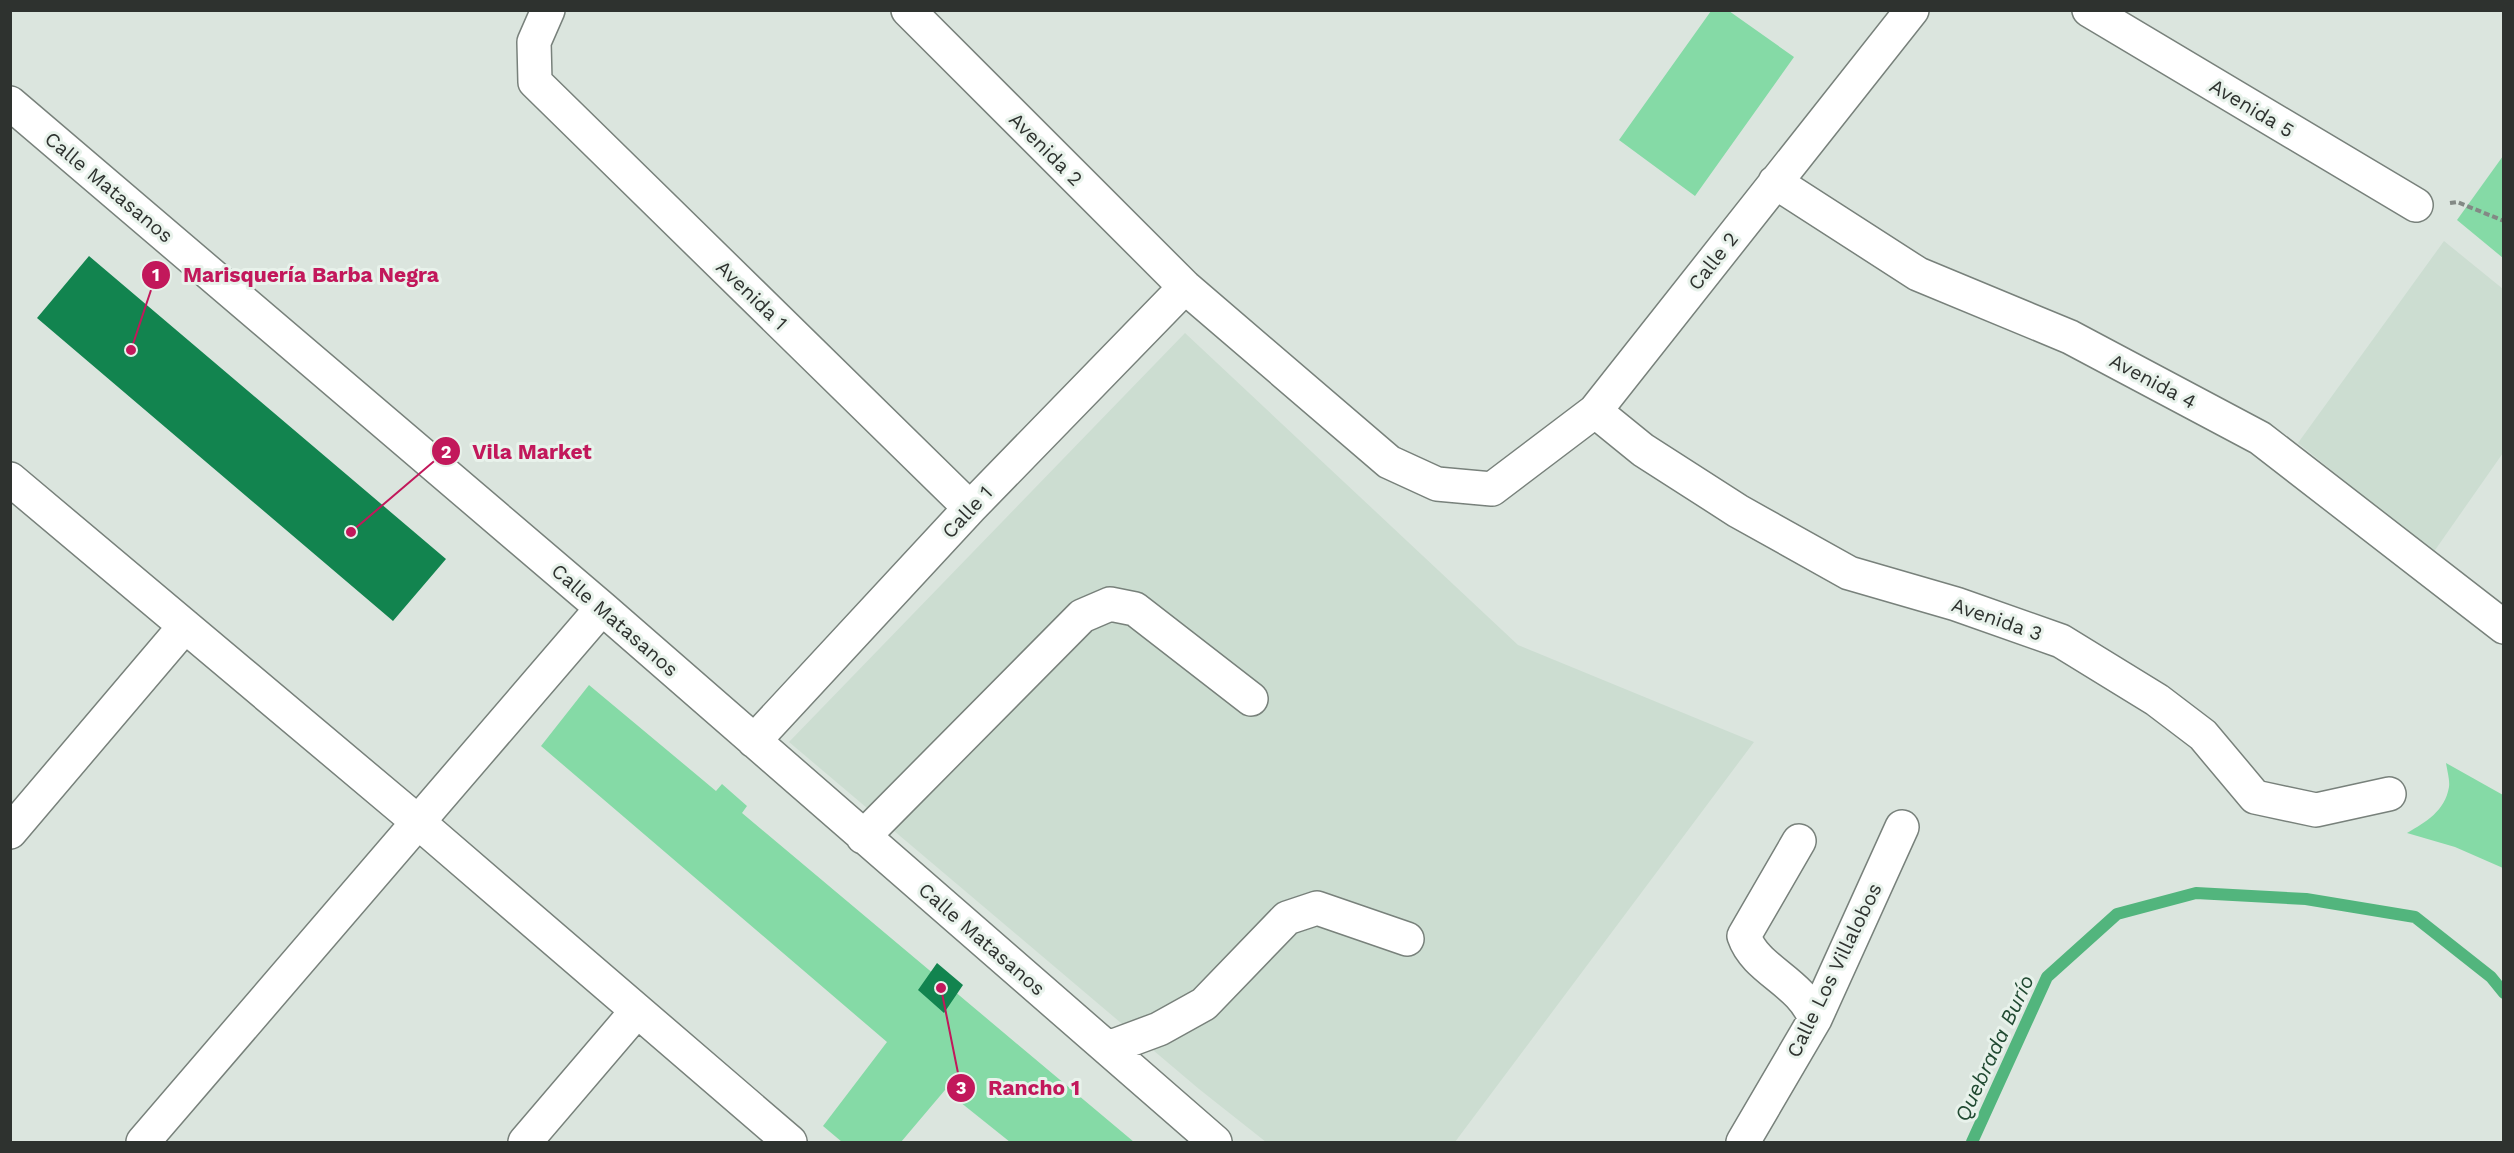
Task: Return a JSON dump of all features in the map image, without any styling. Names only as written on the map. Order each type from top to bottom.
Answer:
[{"type":"street","name":"Avenida 1","points":[[549,10],[534,42],[535,82],[970,507]]},
{"type":"street","name":"Avenida 2","points":[[908,10],[1185,287],[1389,462],[1437,484],[1492,489]]},
{"type":"street","name":"Calle 2","points":[[1492,489],[1595,411],[1912,10]]},
{"type":"street","name":"Avenida 5","points":[[2089,10],[2416,205]]},
{"type":"street","name":"Calle Matasanos","points":[[10,103],[602,608],[1215,1143]]},
{"type":"street","name":"Avenida 4","points":[[1774,182],[1918,274],[2070,337],[2260,438],[2504,627]]},
{"type":"street","name":"Calle 1","points":[[754,741],[970,507],[1185,287]]},
{"type":"street","name":"Avenida 3","points":[[1595,411],[1643,450],[1738,511],[1849,573],[1956,604],[2061,641],[2157,700],[2203,735],[2255,797],[2316,810],[2389,794]]},
{"type":"street","points":[[10,479],[418,822],[790,1143]]},
{"type":"street","points":[[863,837],[1082,616],[1110,604],[1135,609],[1251,699]]},
{"type":"street","points":[[143,1143],[602,608]]},
{"type":"street","points":[[10,832],[185,626]]},
{"type":"street","name":"Calle Los Villalobos","points":[[1743,1143],[1815,1019],[1902,827]]},
{"type":"street","points":[[1799,841],[1744,936],[1748,949],[1800,993],[1809,1004],[1815,1019]]},
{"type":"street","points":[[1108,1048],[1159,1029],[1204,1004],[1287,918],[1317,908],[1407,939]]},
{"type":"street","points":[[525,1143],[636,1012]]},
{"type":"path","points":[[2416,205],[2457,202],[2504,221]]},
{"type":"shaded area","points":[[2444,241],[2503,289],[2503,453],[2433,553],[2298,443]]},
{"type":"shaded area","points":[[1185,333],[1518,645],[1754,742],[1455,1142],[1266,1142],[1199,1089],[789,742]]},
{"type":"green space","points":[[1711,11],[1729,11],[1794,57],[1695,196],[1619,140]]},
{"type":"green space","points":[[2503,156],[2504,258],[2457,220]]},
{"type":"green space","points":[[589,685],[716,791],[722,784],[747,806],[742,813],[1134,1142],[1010,1142],[945,1090],[901,1142],[842,1142],[823,1126],[887,1042],[541,746]]},
{"type":"green space","points":[[2446,763],[2503,795],[2503,868],[2455,847],[2407,833],[2434,815],[2443,803],[2449,784]]},
{"type":"building","points":[[89,256],[446,559],[393,621],[37,318]]},
{"type":"building","points":[[937,963],[963,985],[944,1013],[918,990]]},
{"type":"waterway","name":"Quebrada Burío","points":[[1972,1142],[2047,977],[2117,914],[2196,893],[2306,899],[2415,917],[2491,977],[2504,993]]},
{"type":"place","name":"Marisquería Barba Negra","points":[[131,350]]},
{"type":"place","name":"Vila Market","points":[[351,532]]},
{"type":"place","name":"Rancho 1","points":[[941,988]]}]
